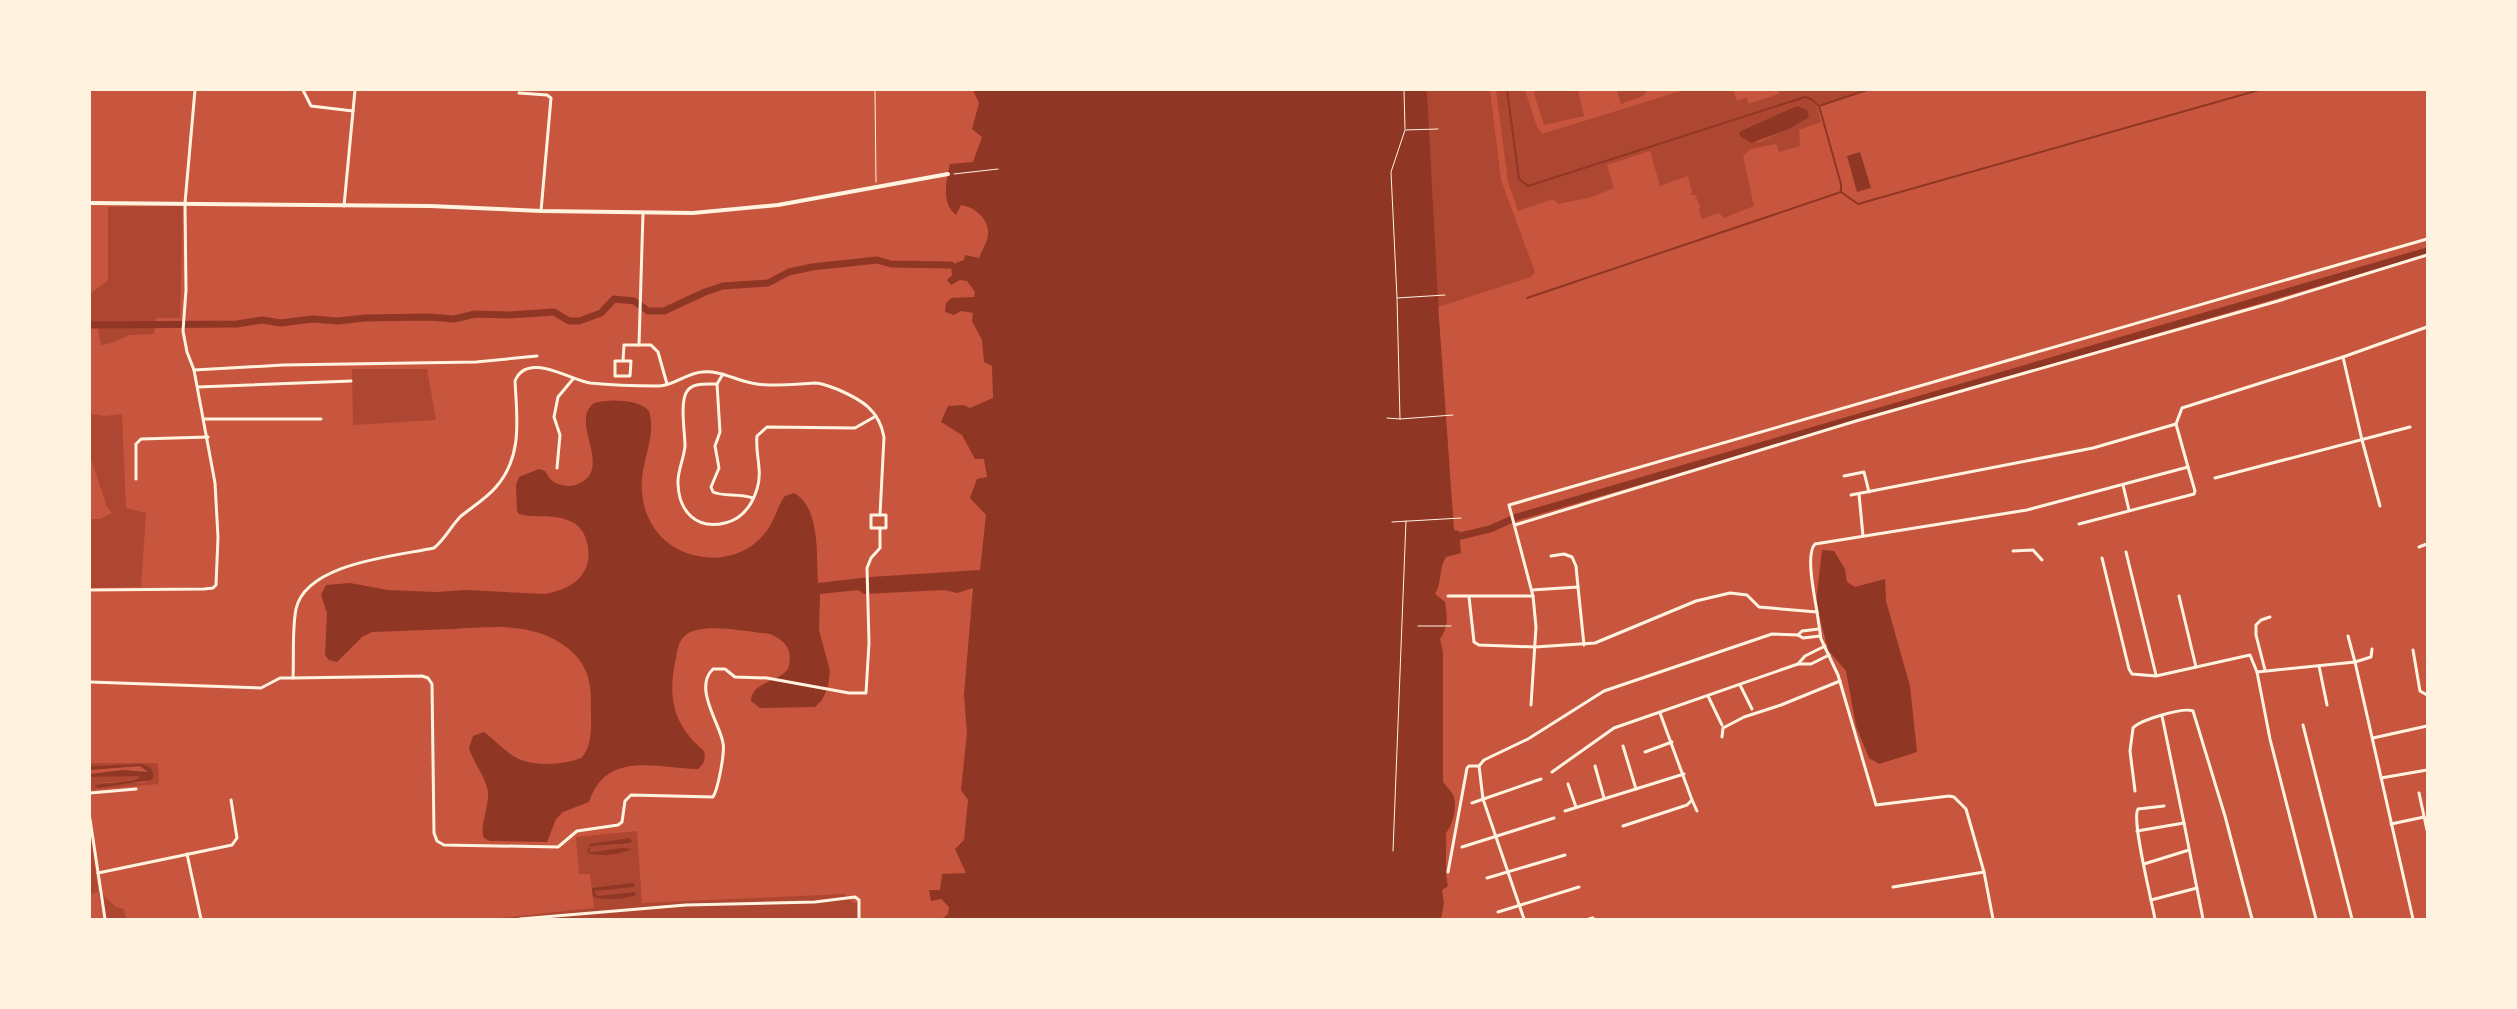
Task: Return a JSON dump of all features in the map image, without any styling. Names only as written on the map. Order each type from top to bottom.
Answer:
[{"type":"street","points":[[90,590],[204,589],[214,588],[216,585],[218,537],[208,437],[194,370],[187,352],[183,331],[186,203],[195,90]]},
{"type":"street","points":[[303,90],[311,106],[353,111]]},
{"type":"street","points":[[344,206],[355,90]]},
{"type":"street","points":[[519,93],[547,94],[551,98],[542,211]]},
{"type":"street","points":[[90,203],[186,203],[693,213],[778,205],[948,174]]},
{"type":"street","points":[[639,345],[643,213]]},
{"type":"street","points":[[1531,705],[1536,647],[1533,596],[1509,505],[1610,474],[2427,239]]},
{"type":"street","points":[[1515,525],[1856,421],[2252,308],[2427,255]]},
{"type":"street","points":[[2080,524],[2195,494],[2176,424],[2178,412],[2184,407],[2343,357],[2427,327]]},
{"type":"street","points":[[623,361],[624,345],[651,345],[656,347],[666,384]]},
{"type":"street","points":[[194,370],[283,365],[476,362],[536,356]]},
{"type":"street","points":[[2343,357],[2362,440],[2380,506]]},
{"type":"street","points":[[615,361],[623,361],[631,361],[630,376],[615,376],[615,361]]},
{"type":"street","points":[[293,678],[296,609],[306,592],[330,571],[434,548],[452,526],[496,487],[512,464],[518,440],[515,381],[518,374],[524,370],[541,368],[591,383],[661,386],[689,374],[703,371],[723,374],[756,384],[780,386],[826,384],[863,401],[872,408],[882,426],[884,436],[880,515]]},
{"type":"street","points":[[723,374],[717,384],[720,432],[716,446],[719,468],[711,487],[713,492],[718,494],[740,493],[753,498]]},
{"type":"street","points":[[557,468],[560,435],[554,417],[558,397],[574,379]]},
{"type":"street","points":[[198,387],[351,382]]},
{"type":"street","points":[[717,384],[699,384],[686,393],[684,448],[677,482],[684,509],[694,520],[713,526],[733,521],[749,507],[761,472],[756,443],[757,436],[762,430],[767,427],[781,426],[855,428],[876,416]]},
{"type":"street","points":[[204,419],[321,419]]},
{"type":"street","points":[[1851,495],[2093,448],[2176,424]]},
{"type":"street","points":[[2216,478],[2410,427]]},
{"type":"street","points":[[136,479],[136,444],[141,439],[208,437]]},
{"type":"street","points":[[1992,919],[1984,872],[1966,809],[1954,797],[1876,804],[1840,682],[1820,636],[1812,582],[1812,546],[2027,510],[2188,466]]},
{"type":"street","points":[[1844,476],[1864,472],[1869,492]]},
{"type":"street","points":[[2123,485],[2129,510]]},
{"type":"street","points":[[1859,494],[1863,536]]},
{"type":"street","points":[[871,515],[886,515],[886,528],[880,528],[871,528],[871,515]]},
{"type":"street","points":[[90,682],[261,688],[280,678],[422,676],[428,678],[432,684],[434,833],[437,841],[444,845],[503,848],[558,847],[577,831],[618,825],[624,818],[625,801],[631,795],[713,797],[724,749],[707,700],[708,676],[713,670],[721,668],[735,677],[767,678],[853,694],[866,693],[869,643],[866,598],[867,568],[871,558],[880,548],[880,528]]},
{"type":"street","points":[[2418,546],[2427,544]]},
{"type":"street","points":[[2013,551],[2033,550],[2042,560]]},
{"type":"street","points":[[2126,552],[2156,676]]},
{"type":"street","points":[[1551,556],[1564,554],[1572,557],[1576,566],[1584,645]]},
{"type":"street","points":[[2102,558],[2128,669],[2132,674],[2137,676],[2156,676],[2250,655],[2257,672],[2270,739],[2316,919]]},
{"type":"street","points":[[1532,590],[1578,587]]},
{"type":"street","points":[[1469,597],[1474,642],[1479,645],[1536,647],[1584,645],[1618,635],[1707,597],[1730,593],[1747,595],[1759,607],[1817,612]]},
{"type":"street","points":[[1448,596],[1533,596]]},
{"type":"street","points":[[2179,596],[2196,667]]},
{"type":"street","points":[[2265,670],[2256,635],[2256,625],[2261,620],[2270,617]]},
{"type":"street","points":[[1798,635],[1802,631],[1819,629]]},
{"type":"street","points":[[1524,919],[1483,799],[1479,766],[1484,760],[1552,725],[1604,692],[1772,634],[1798,635],[1803,638],[1820,636]]},
{"type":"street","points":[[2348,636],[2373,738],[2413,919]]},
{"type":"street","points":[[1798,664],[1805,656],[1825,646]]},
{"type":"street","points":[[2257,672],[2355,662],[2371,657],[2372,649]]},
{"type":"street","points":[[2413,650],[2420,691],[2427,695]]},
{"type":"street","points":[[1552,772],[1614,728],[1798,664],[1811,664],[1829,655]]},
{"type":"street","points":[[2319,666],[2328,705]]},
{"type":"street","points":[[1722,737],[1722,728],[1744,717],[1840,682]]},
{"type":"street","points":[[1740,685],[1752,710]]},
{"type":"street","points":[[1708,696],[1722,724]]},
{"type":"street","points":[[2135,791],[2130,752],[2131,731],[2139,723],[2162,716],[2188,710],[2195,713],[2252,919]]},
{"type":"street","points":[[1660,712],[1697,811]]},
{"type":"street","points":[[2162,716],[2203,919]]},
{"type":"street","points":[[2303,725],[2352,919]]},
{"type":"street","points":[[2373,738],[2427,726]]},
{"type":"street","points":[[1645,752],[1672,742]]},
{"type":"street","points":[[1623,746],[1636,789]]},
{"type":"street","points":[[1448,872],[1467,768],[1469,766],[1479,766]]},
{"type":"street","points":[[1595,766],[1604,798]]},
{"type":"street","points":[[2381,778],[2427,770]]},
{"type":"street","points":[[1565,810],[1684,774]]},
{"type":"street","points":[[1472,803],[1541,779]]},
{"type":"street","points":[[1568,784],[1576,807]]},
{"type":"street","points":[[90,793],[136,788]]},
{"type":"street","points":[[2419,793],[2427,830]]},
{"type":"street","points":[[98,873],[232,845],[236,842],[231,800]]},
{"type":"street","points":[[1623,826],[1687,805],[1692,800]]},
{"type":"street","points":[[2155,919],[2137,831],[2137,810],[2164,806]]},
{"type":"street","points":[[2392,824],[2424,817]]},
{"type":"street","points":[[1462,847],[1554,818]]},
{"type":"street","points":[[90,819],[105,919]]},
{"type":"street","points":[[2137,831],[2184,823]]},
{"type":"street","points":[[2144,864],[2189,850]]},
{"type":"street","points":[[187,854],[201,919]]},
{"type":"street","points":[[1487,878],[1565,855]]},
{"type":"street","points":[[1893,887],[1984,872]]},
{"type":"street","points":[[1498,912],[1579,887]]},
{"type":"street","points":[[2151,900],[2197,888]]},
{"type":"street","points":[[520,919],[686,905],[816,902],[855,898],[859,900],[859,919]]},
{"type":"path","points":[[875,90],[876,186]]},
{"type":"path","points":[[1400,420],[1391,172],[1405,130],[1404,90]]},
{"type":"path","points":[[1405,130],[1438,129]]},
{"type":"path","points":[[948,174],[998,169]]},
{"type":"path","points":[[1397,298],[1445,295]]},
{"type":"path","points":[[1387,418],[1400,420],[1453,414]]},
{"type":"path","points":[[1392,522],[1461,518]]},
{"type":"path","points":[[1394,851],[1406,521]]},
{"type":"path","points":[[1418,626],[1451,626]]},
{"type":"shaded area","points":[[973,90],[1427,90],[1439,318],[1454,530],[1459,531],[1461,553],[1446,557],[1435,594],[1445,602],[1447,616],[1445,630],[1440,639],[1443,652],[1443,782],[1453,795],[1455,804],[1453,820],[1446,833],[1448,886],[1442,890],[1444,903],[1441,919],[942,919],[948,914],[949,907],[941,899],[931,901],[929,890],[940,890],[942,874],[966,873],[955,849],[964,840],[968,800],[961,790],[967,733],[964,695],[973,588],[957,593],[944,590],[864,594],[858,590],[820,594],[819,630],[830,671],[828,687],[822,700],[815,707],[760,708],[751,701],[752,694],[756,690],[784,674],[788,669],[790,657],[788,648],[776,637],[770,634],[716,628],[695,630],[687,634],[680,642],[677,652],[673,672],[673,698],[679,720],[685,731],[704,751],[705,759],[702,765],[698,769],[650,765],[620,768],[607,775],[597,786],[589,802],[563,812],[556,819],[547,842],[490,841],[484,838],[483,829],[487,805],[487,786],[469,748],[473,736],[484,732],[515,757],[522,760],[548,764],[581,758],[590,738],[591,692],[586,672],[575,654],[556,640],[542,634],[513,628],[483,627],[372,632],[362,637],[337,662],[329,660],[325,655],[327,613],[321,595],[326,585],[350,583],[388,590],[436,592],[465,590],[545,594],[563,589],[578,580],[587,566],[588,557],[588,547],[583,532],[578,526],[566,519],[519,514],[517,511],[516,485],[519,477],[539,469],[545,471],[554,482],[564,486],[576,485],[588,478],[592,471],[593,462],[586,427],[586,416],[594,403],[601,402],[631,402],[649,411],[651,428],[642,478],[644,505],[648,518],[655,529],[673,546],[685,552],[698,556],[719,558],[748,548],[770,526],[785,496],[794,493],[803,500],[813,521],[817,547],[818,583],[870,577],[980,570],[986,515],[970,498],[977,479],[987,477],[984,459],[975,459],[962,435],[941,422],[948,406],[963,405],[970,408],[993,398],[992,366],[984,362],[982,340],[972,321],[973,313],[961,311],[954,315],[945,312],[946,303],[951,298],[974,297],[975,292],[967,281],[960,280],[951,285],[947,280],[952,275],[951,265],[964,260],[965,255],[979,258],[988,235],[987,224],[976,211],[961,205],[956,215],[948,205],[946,198],[946,184],[950,164],[973,162],[982,137],[972,129],[979,103]]},
{"type":"shaded area","points":[[1427,90],[1490,90],[1501,180],[1535,272],[1531,277],[1438,307]]},
{"type":"shaded area","points":[[1496,90],[1525,90],[1537,127],[1542,134],[1684,90],[1733,90],[1737,101],[1747,97],[1748,104],[1779,94],[1778,90],[1864,90],[1821,105],[1816,102],[1821,122],[1799,130],[1800,146],[1779,152],[1776,144],[1750,149],[1743,156],[1754,206],[1724,218],[1719,213],[1702,219],[1698,209],[1701,208],[1695,195],[1690,195],[1692,192],[1688,176],[1660,186],[1650,151],[1607,165],[1614,188],[1592,197],[1558,204],[1553,199],[1518,211],[1508,182]],"holes":[[[1797,106],[1787,130],[1759,142],[1745,141],[1774,118]]]},
{"type":"shaded area","points":[[1536,90],[1578,90],[1584,116],[1544,125],[1534,93]]},
{"type":"shaded area","points":[[1617,90],[1647,90],[1643,96],[1621,104]]},
{"type":"shaded area","points":[[1797,106],[1807,110],[1809,117],[1787,130],[1751,143],[1740,136],[1739,132]]},
{"type":"shaded area","points":[[1860,152],[1871,188],[1857,192],[1847,156]]},
{"type":"shaded area","points":[[108,207],[183,207],[180,318],[156,318],[154,334],[130,335],[112,343],[101,345],[97,322],[90,322],[90,294],[108,280]]},
{"type":"shaded area","points":[[352,369],[427,369],[436,420],[353,425]]},
{"type":"shaded area","points":[[90,414],[105,416],[122,414],[126,508],[146,513],[141,587],[90,588],[90,519],[100,519],[112,513],[107,507],[90,456]]},
{"type":"shaded area","points":[[1822,550],[1834,551],[1845,569],[1847,582],[1855,587],[1885,579],[1886,601],[1910,686],[1917,752],[1879,764],[1869,758],[1856,726],[1846,671],[1828,650],[1816,603]]},
{"type":"shaded area","points":[[90,763],[158,763],[159,784],[90,790],[90,777],[136,775],[140,776],[136,780],[99,783],[143,783],[154,776],[142,764],[90,766]]},
{"type":"shaded area","points":[[142,764],[151,768],[154,776],[151,780],[98,788],[95,785],[136,780],[140,776],[90,777],[90,774],[123,770],[148,772],[140,766],[90,770],[90,766]]},
{"type":"shaded area","points":[[90,831],[98,891],[116,907],[124,909],[126,919],[104,919],[98,892],[90,894]]},
{"type":"shaded area","points":[[637,831],[642,903],[844,894],[852,902],[857,903],[859,919],[492,919],[594,908],[590,874],[579,874],[576,837]]},
{"type":"shaded area","points":[[630,838],[632,841],[630,843],[590,846],[589,852],[623,848],[632,849],[628,851],[603,855],[587,852],[590,844]]},
{"type":"shaded area","points":[[635,884],[634,887],[595,891],[596,895],[635,892],[636,895],[614,899],[593,897],[592,888]]},
{"type":"waterway","points":[[1507,90],[1519,179],[1528,186],[1805,97],[1811,99],[1819,106],[1867,90]]},
{"type":"waterway","points":[[1527,298],[1841,192],[1858,204],[2259,90]]},
{"type":"waterway","points":[[1819,106],[1841,184],[1841,192]]},
{"type":"waterway","points":[[1452,538],[1490,529],[1517,517],[2427,251]]},
{"type":"waterway","points":[[90,325],[237,324],[262,320],[281,323],[312,319],[338,321],[365,318],[430,317],[454,319],[475,314],[509,315],[554,312],[569,321],[579,321],[601,313],[614,299],[634,301],[648,311],[664,311],[723,286],[768,283],[789,272],[812,267],[877,260],[891,264],[951,265]]}]
